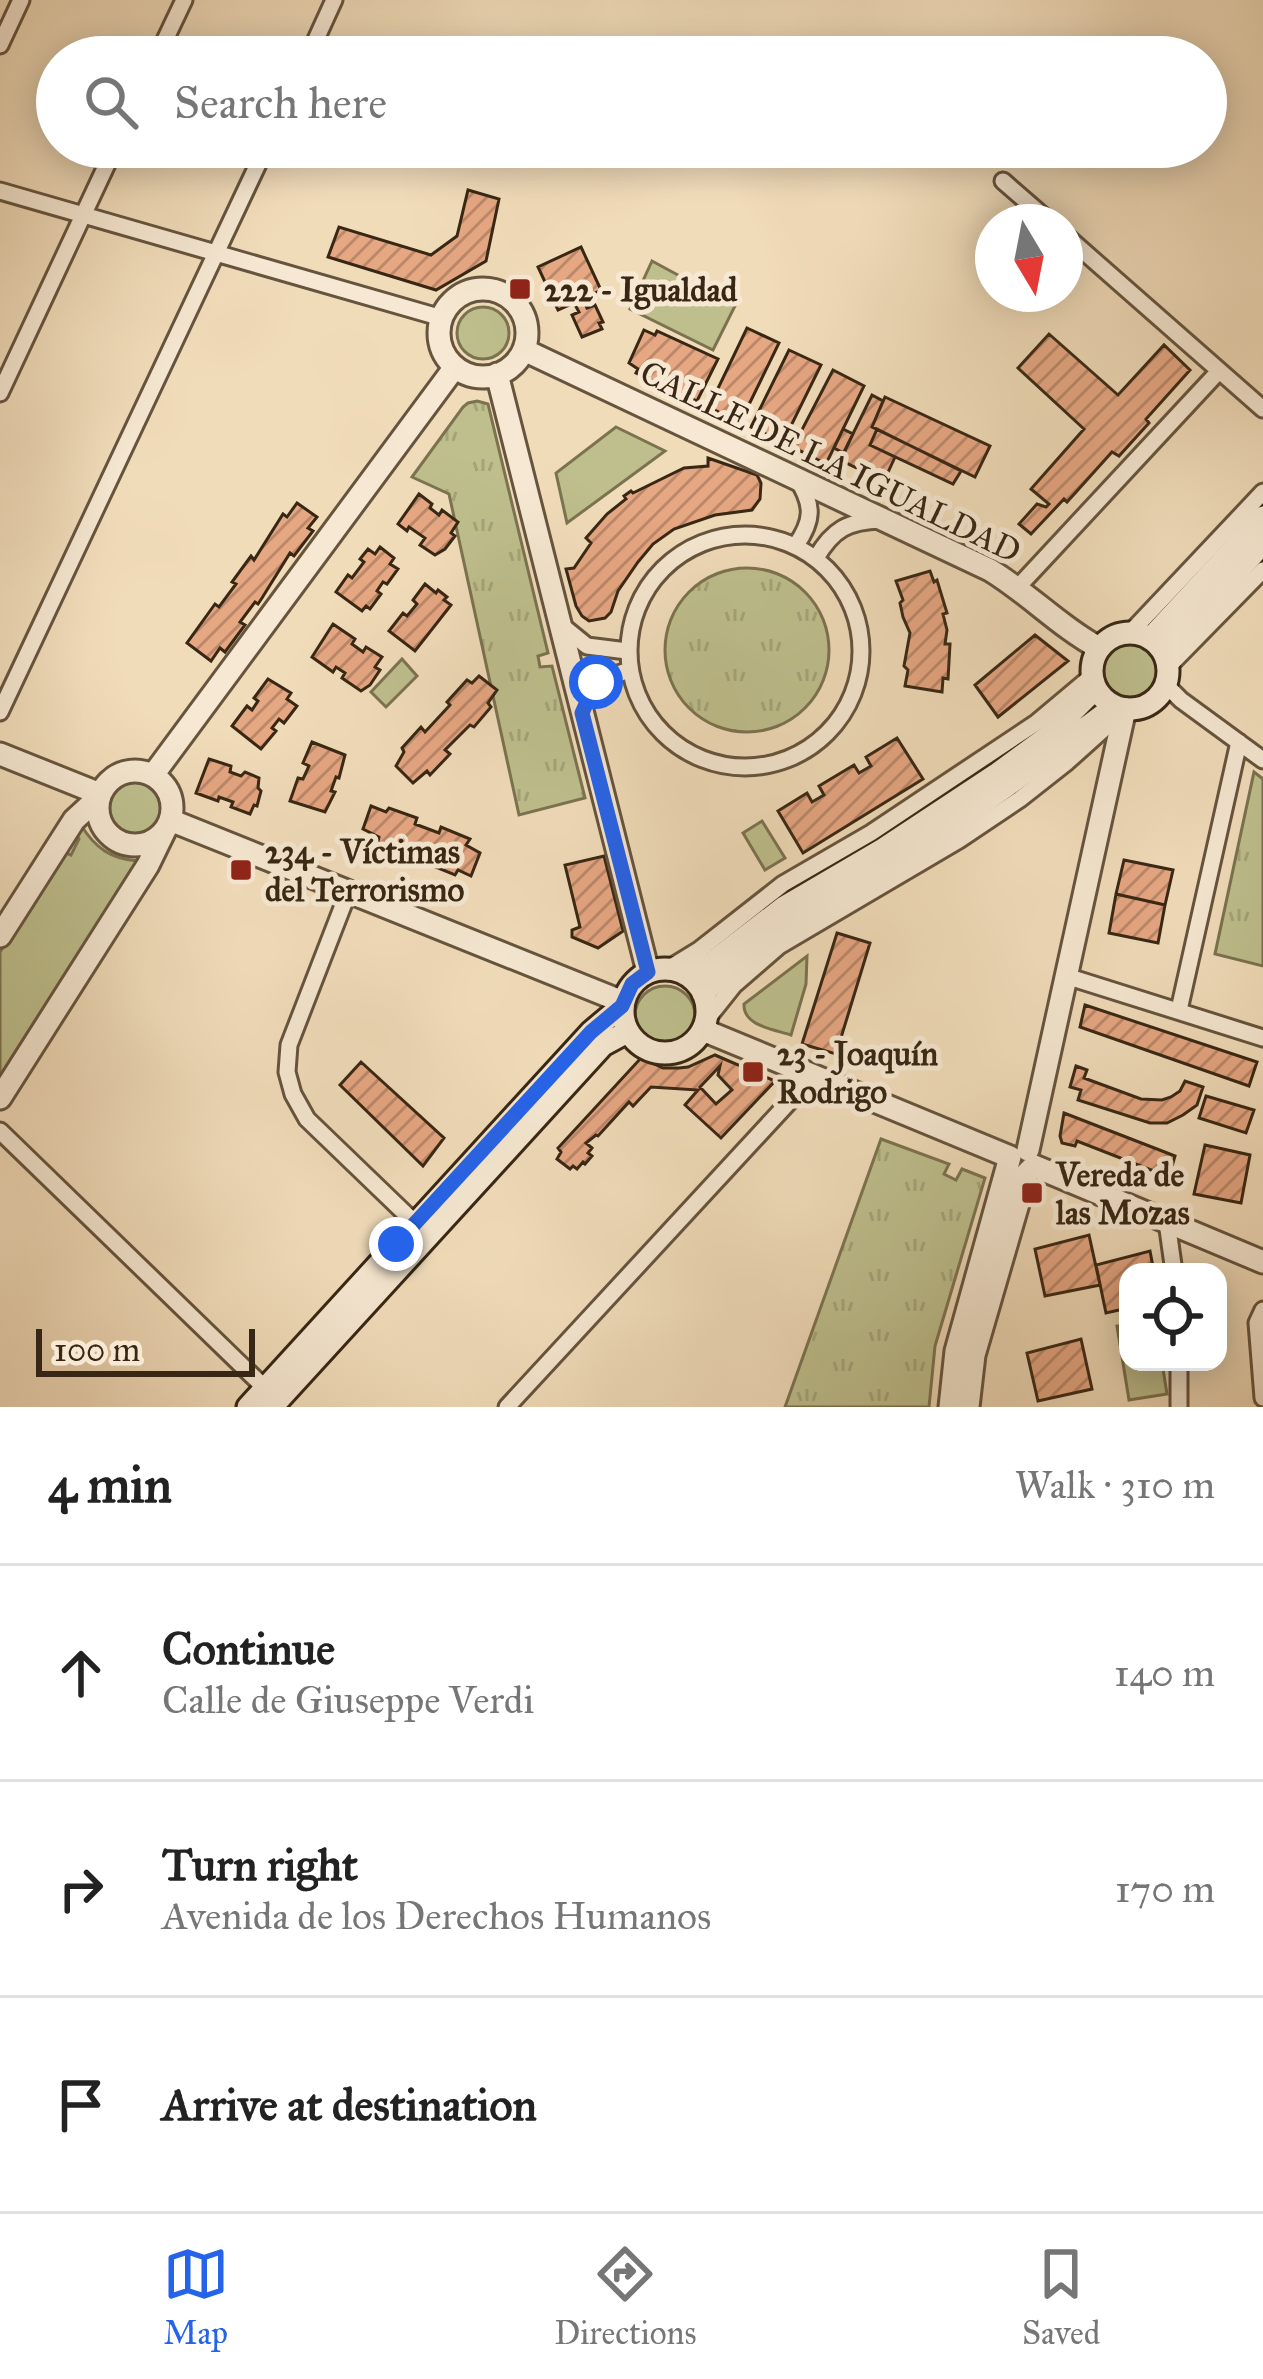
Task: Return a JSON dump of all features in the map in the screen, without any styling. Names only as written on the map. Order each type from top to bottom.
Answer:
[{"type":"street","points":[[0,45],[21,0]]},
{"type":"street","points":[[168,36],[184,0]]},
{"type":"street","points":[[318,36],[334,0]]},
{"type":"street","points":[[0,393],[105,168]]},
{"type":"street","points":[[0,712],[256,168]]},
{"type":"street","points":[[1003,181],[1029,204]]},
{"type":"street","points":[[0,191],[442,318]]},
{"type":"street","points":[[1083,252],[1263,409]]},
{"type":"street","points":[[471,291],[499,292],[520,309],[526,322],[524,350],[497,374],[468,374],[455,367],[440,345],[442,318],[448,306],[471,291]]},
{"type":"street","name":"CALLE DE LA IGUALDAD","points":[[524,350],[990,570],[1099,648]]},
{"type":"street","points":[[153,775],[455,367]]},
{"type":"street","points":[[1018,587],[1220,371]]},
{"type":"street","points":[[497,374],[582,713],[667,972],[704,994]]},
{"type":"street","points":[[796,545],[807,530],[810,508],[797,479]]},
{"type":"street","points":[[1263,492],[1156,656],[1150,703],[1120,708],[1107,702],[1094,682],[1094,657],[1113,637],[1156,656],[1181,700],[1263,760]]},
{"type":"street","points":[[1156,656],[1263,517]]},
{"type":"street","points":[[816,558],[826,540],[843,527],[884,520]]},
{"type":"street","points":[[758,535],[796,545],[816,558],[838,579],[853,605],[861,634],[854,694],[839,721],[792,758],[762,766],[732,767],[703,760],[676,746],[654,725],[638,699],[629,670],[627,650],[634,612],[653,578],[682,551],[719,537],[758,535]]},
{"type":"street","points":[[1156,656],[1263,543]]},
{"type":"street","points":[[1156,656],[1263,570]]},
{"type":"street","points":[[560,624],[587,646],[627,650]]},
{"type":"street","points":[[582,713],[596,682],[629,670]]},
{"type":"street","points":[[268,1398],[415,1222],[591,1032],[623,1004],[632,984],[711,963],[784,907],[998,773],[1047,737],[1094,682]]},
{"type":"street","points":[[968,1407],[974,1355],[1066,976],[1120,708]]},
{"type":"street","points":[[705,1025],[704,994],[722,974],[794,920],[892,863],[1120,708]]},
{"type":"street","points":[[623,1004],[627,1032],[643,1048],[665,1054],[687,1047],[734,985],[779,946],[1005,809],[1067,762],[1120,708]]},
{"type":"street","points":[[1179,1010],[1239,742]]},
{"type":"street","points":[[0,754],[99,795]]},
{"type":"street","points":[[0,936],[74,820],[116,775],[141,770],[161,781],[172,799],[168,824],[148,865],[0,1098]]},
{"type":"street","points":[[99,795],[103,828],[121,842],[143,844],[168,824]]},
{"type":"street","points":[[168,824],[349,890],[623,1004]]},
{"type":"street","points":[[349,890],[289,1045],[287,1072],[292,1094],[307,1119],[415,1222]]},
{"type":"street","points":[[1066,976],[1263,1038]]},
{"type":"street","points":[[705,1025],[813,1076],[1263,1262]]},
{"type":"street","points":[[248,1407],[268,1398],[603,1045],[627,1032]]},
{"type":"street","points":[[507,1407],[813,1076]]},
{"type":"street","points":[[0,1131],[268,1398]]},
{"type":"street","points":[[950,1407],[956,1351],[1022,1162]]},
{"type":"street","points":[[1168,1222],[1173,1263]]},
{"type":"street","points":[[1263,1310],[1257,1322],[1263,1398]]},
{"type":"street","points":[[1179,1371],[1179,1407]]},
{"type":"green space","points":[[652,261],[735,306],[713,350],[630,309]]},
{"type":"green space","points":[[483,307],[501,315],[509,333],[501,351],[483,359],[465,351],[457,333],[465,315]]},
{"type":"green space","points":[[477,401],[488,404],[548,653],[538,656],[540,667],[552,666],[585,798],[519,815],[449,494],[412,477],[463,407]]},
{"type":"green space","points":[[616,427],[665,451],[567,523],[556,473]]},
{"type":"green space","points":[[747,568],[779,574],[805,592],[823,618],[829,650],[823,682],[805,708],[779,726],[747,732],[715,726],[689,708],[671,682],[665,650],[671,618],[689,592],[715,574]]},
{"type":"green space","points":[[1130,643],[1150,651],[1158,671],[1150,691],[1130,699],[1110,691],[1102,671],[1110,651]]},
{"type":"green space","points":[[402,659],[417,676],[386,707],[371,692]]},
{"type":"green space","points":[[1254,772],[1263,779],[1263,966],[1215,954]]},
{"type":"green space","points":[[134,777],[155,786],[164,807],[155,828],[134,837],[113,828],[104,807],[113,786]]},
{"type":"green space","points":[[762,821],[785,858],[765,870],[743,833]]},
{"type":"green space","points":[[81,825],[105,851],[138,861],[0,1081],[0,952],[64,852],[71,855]]},
{"type":"green space","points":[[807,956],[806,984],[791,1035],[760,1026],[748,1017],[744,1004]]},
{"type":"green space","points":[[665,986],[686,995],[695,1016],[686,1037],[665,1046],[644,1037],[635,1016],[644,995]]},
{"type":"green space","points":[[881,1139],[949,1164],[944,1174],[956,1180],[962,1169],[985,1178],[935,1346],[929,1407],[785,1407]]},
{"type":"green space","points":[[1124,1371],[1163,1371],[1167,1394],[1129,1400]]},
{"type":"building","points":[[468,190],[499,199],[486,261],[436,290],[328,257],[339,227],[431,255],[457,236]]},
{"type":"building","points":[[581,247],[601,290],[583,299],[587,308],[595,305],[603,322],[599,323],[602,329],[582,337],[572,315],[579,312],[574,303],[558,310],[538,267]]},
{"type":"building","points":[[747,328],[779,343],[740,423],[709,407]]},
{"type":"building","points":[[644,330],[655,335],[657,331],[718,359],[697,401],[636,373],[638,369],[629,363]]},
{"type":"building","points":[[1049,334],[1118,395],[1164,345],[1190,370],[1119,456],[1112,452],[1031,534],[1019,524],[1037,504],[1049,504],[1031,489],[1084,429],[1018,368]]},
{"type":"building","points":[[789,350],[821,365],[783,442],[751,427]]},
{"type":"building","points":[[833,370],[864,386],[826,464],[793,447]]},
{"type":"building","points":[[872,395],[883,401],[870,445],[895,457],[884,481],[840,460]]},
{"type":"building","points":[[885,397],[990,446],[975,477],[872,427]]},
{"type":"building","points":[[843,429],[853,434],[844,453],[834,448]]},
{"type":"building","points":[[877,429],[961,471],[953,484],[870,445]]},
{"type":"building","points":[[708,458],[757,475],[760,499],[752,510],[715,515],[674,529],[638,562],[605,618],[589,621],[582,616],[566,569],[574,568],[591,543],[586,538],[631,491],[684,468],[708,466]]},
{"type":"building","points":[[419,494],[439,515],[442,510],[458,522],[451,533],[455,536],[435,555],[420,545],[425,538],[398,524]]},
{"type":"building","points":[[297,503],[317,517],[308,528],[313,531],[294,556],[290,553],[258,604],[240,622],[245,625],[225,652],[220,648],[211,661],[187,643],[236,584],[232,582],[251,556],[254,560],[283,514],[287,517]]},
{"type":"building","points":[[380,547],[394,558],[390,564],[398,569],[387,584],[383,582],[370,609],[366,606],[362,611],[336,592],[364,562],[360,559],[368,549],[375,554]]},
{"type":"building","points":[[930,571],[947,613],[943,614],[945,644],[950,644],[948,679],[943,678],[942,692],[905,686],[910,633],[896,581]]},
{"type":"building","points":[[425,584],[447,597],[444,600],[451,605],[415,651],[389,631],[417,604],[413,600]]},
{"type":"building","points":[[333,624],[355,639],[352,644],[363,652],[366,647],[382,657],[375,667],[380,670],[361,691],[342,678],[345,673],[336,667],[333,672],[312,657]]},
{"type":"building","points":[[1035,635],[1068,661],[998,717],[975,685]]},
{"type":"building","points":[[479,676],[497,690],[488,703],[491,707],[445,750],[450,754],[430,775],[427,771],[413,783],[396,766],[402,748],[421,727],[425,732],[467,680],[472,683]]},
{"type":"building","points":[[268,679],[291,693],[287,699],[297,706],[284,723],[279,719],[272,728],[276,731],[261,749],[232,726],[247,706],[252,710],[258,701],[254,698]]},
{"type":"building","points":[[897,738],[923,779],[803,853],[778,811],[807,793],[812,802],[824,795],[819,786],[854,765],[859,773],[871,766],[866,757]]},
{"type":"building","points":[[312,742],[345,755],[325,812],[290,801],[298,778],[303,779],[309,766],[303,763]]},
{"type":"building","points":[[209,759],[231,766],[230,772],[259,778],[261,791],[250,814],[231,807],[233,802],[196,793]]},
{"type":"building","points":[[371,806],[417,818],[415,824],[439,833],[441,827],[470,839],[466,845],[480,853],[471,876],[458,870],[455,875],[428,864],[430,858],[378,842],[379,837],[363,829]]},
{"type":"building","points":[[604,856],[623,931],[598,948],[572,937],[572,930],[580,927],[565,865]]},
{"type":"building","points":[[1124,860],[1173,870],[1165,905],[1116,894]]},
{"type":"building","points":[[1116,894],[1165,905],[1158,943],[1109,933]]},
{"type":"building","points":[[837,933],[870,943],[836,1054],[802,1044]]},
{"type":"building","points":[[1085,1005],[1257,1062],[1249,1086],[1080,1027]]},
{"type":"building","points":[[715,1055],[775,1081],[721,1138],[685,1105],[698,1090],[651,1087],[586,1143],[592,1156],[585,1164],[570,1169],[557,1159],[558,1148],[641,1058],[663,1068],[688,1067]],"holes":[[[720,1066],[718,1075],[732,1090],[716,1104],[700,1087]]]},
{"type":"building","points":[[361,1062],[444,1138],[423,1166],[340,1085]]},
{"type":"building","points":[[1076,1066],[1087,1070],[1084,1078],[1141,1099],[1171,1097],[1185,1081],[1203,1087],[1197,1105],[1183,1115],[1167,1123],[1150,1123],[1078,1100],[1081,1090],[1070,1087]]},
{"type":"building","points":[[1206,1096],[1254,1110],[1246,1133],[1199,1118]]},
{"type":"building","points":[[1064,1113],[1175,1156],[1169,1177],[1077,1141],[1075,1146],[1062,1143]]},
{"type":"building","points":[[1205,1145],[1250,1155],[1241,1203],[1194,1194]]},
{"type":"building","points":[[1089,1235],[1100,1285],[1045,1296],[1035,1249]]},
{"type":"building","points":[[1150,1251],[1152,1263],[1119,1263],[1119,1310],[1106,1313],[1096,1265]]},
{"type":"building","points":[[1081,1339],[1092,1389],[1038,1401],[1027,1353]]},
{"type":"place","name":"222 - Igualdad","points":[[520,289]]},
{"type":"place","name":"234 - Víctimas del Terrorismo","points":[[241,870]]},
{"type":"place","name":"23 - Joaquín Rodrigo","points":[[753,1072]]},
{"type":"place","name":"Vereda de las Mozas","points":[[1032,1193]]},
{"type":"route","points":[[396,1244],[591,1032],[622,1006],[632,984],[648,972],[582,713],[596,682]]}]
